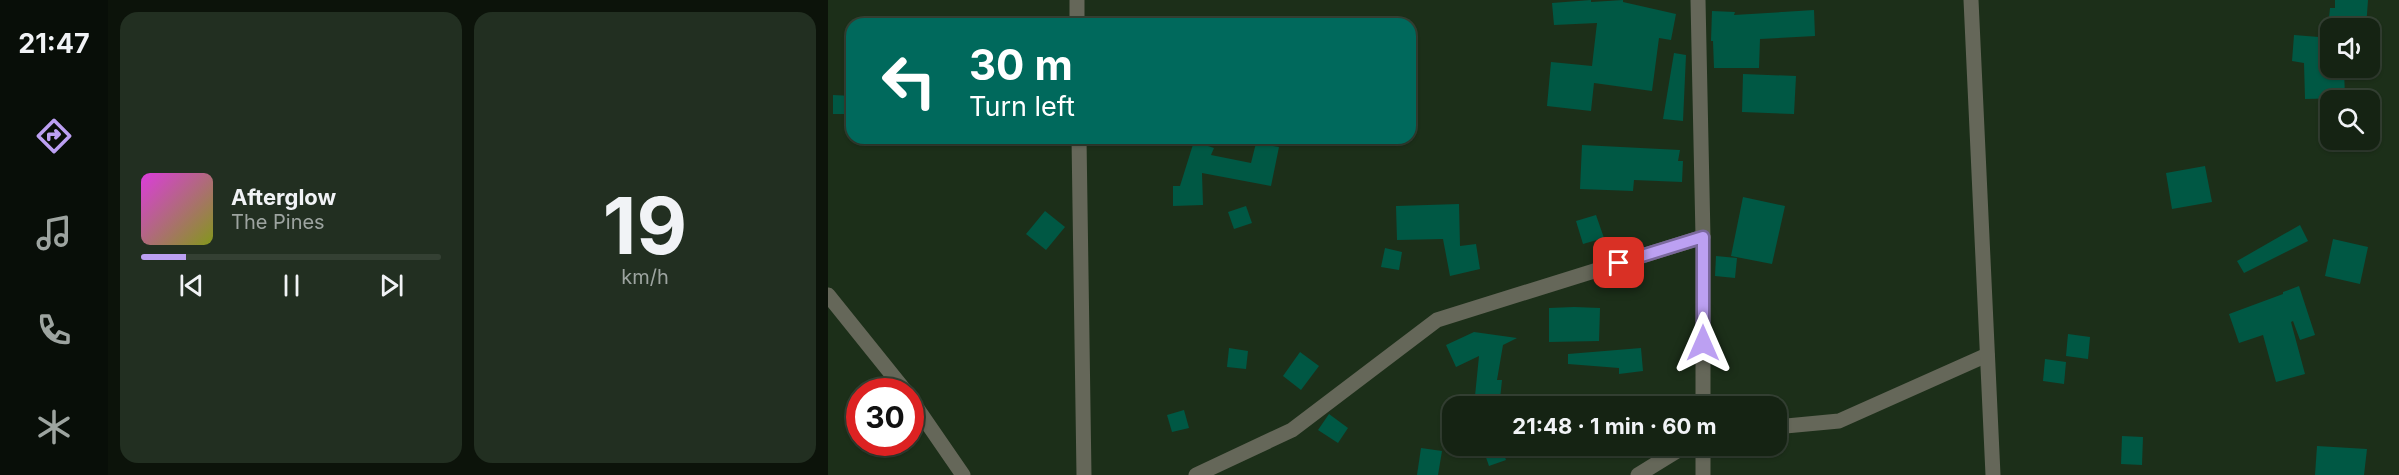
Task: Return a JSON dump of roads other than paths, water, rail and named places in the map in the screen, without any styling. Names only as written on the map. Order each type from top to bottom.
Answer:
[{"type":"street","points":[[1077,0],[1077,18]]},
{"type":"street","points":[[1698,0],[1703,237],[1703,396]]},
{"type":"street","points":[[1971,0],[1993,475]]},
{"type":"street","points":[[1079,144],[1083,475]]},
{"type":"street","points":[[1196,475],[1292,430],[1437,320],[1703,237]]},
{"type":"street","points":[[828,295],[895,378]]},
{"type":"street","points":[[1787,426],[1839,421],[1987,355]]},
{"type":"street","points":[[924,418],[963,475]]},
{"type":"street","points":[[1638,475],[1669,456]]},
{"type":"street","points":[[1703,456],[1703,475]]}]
